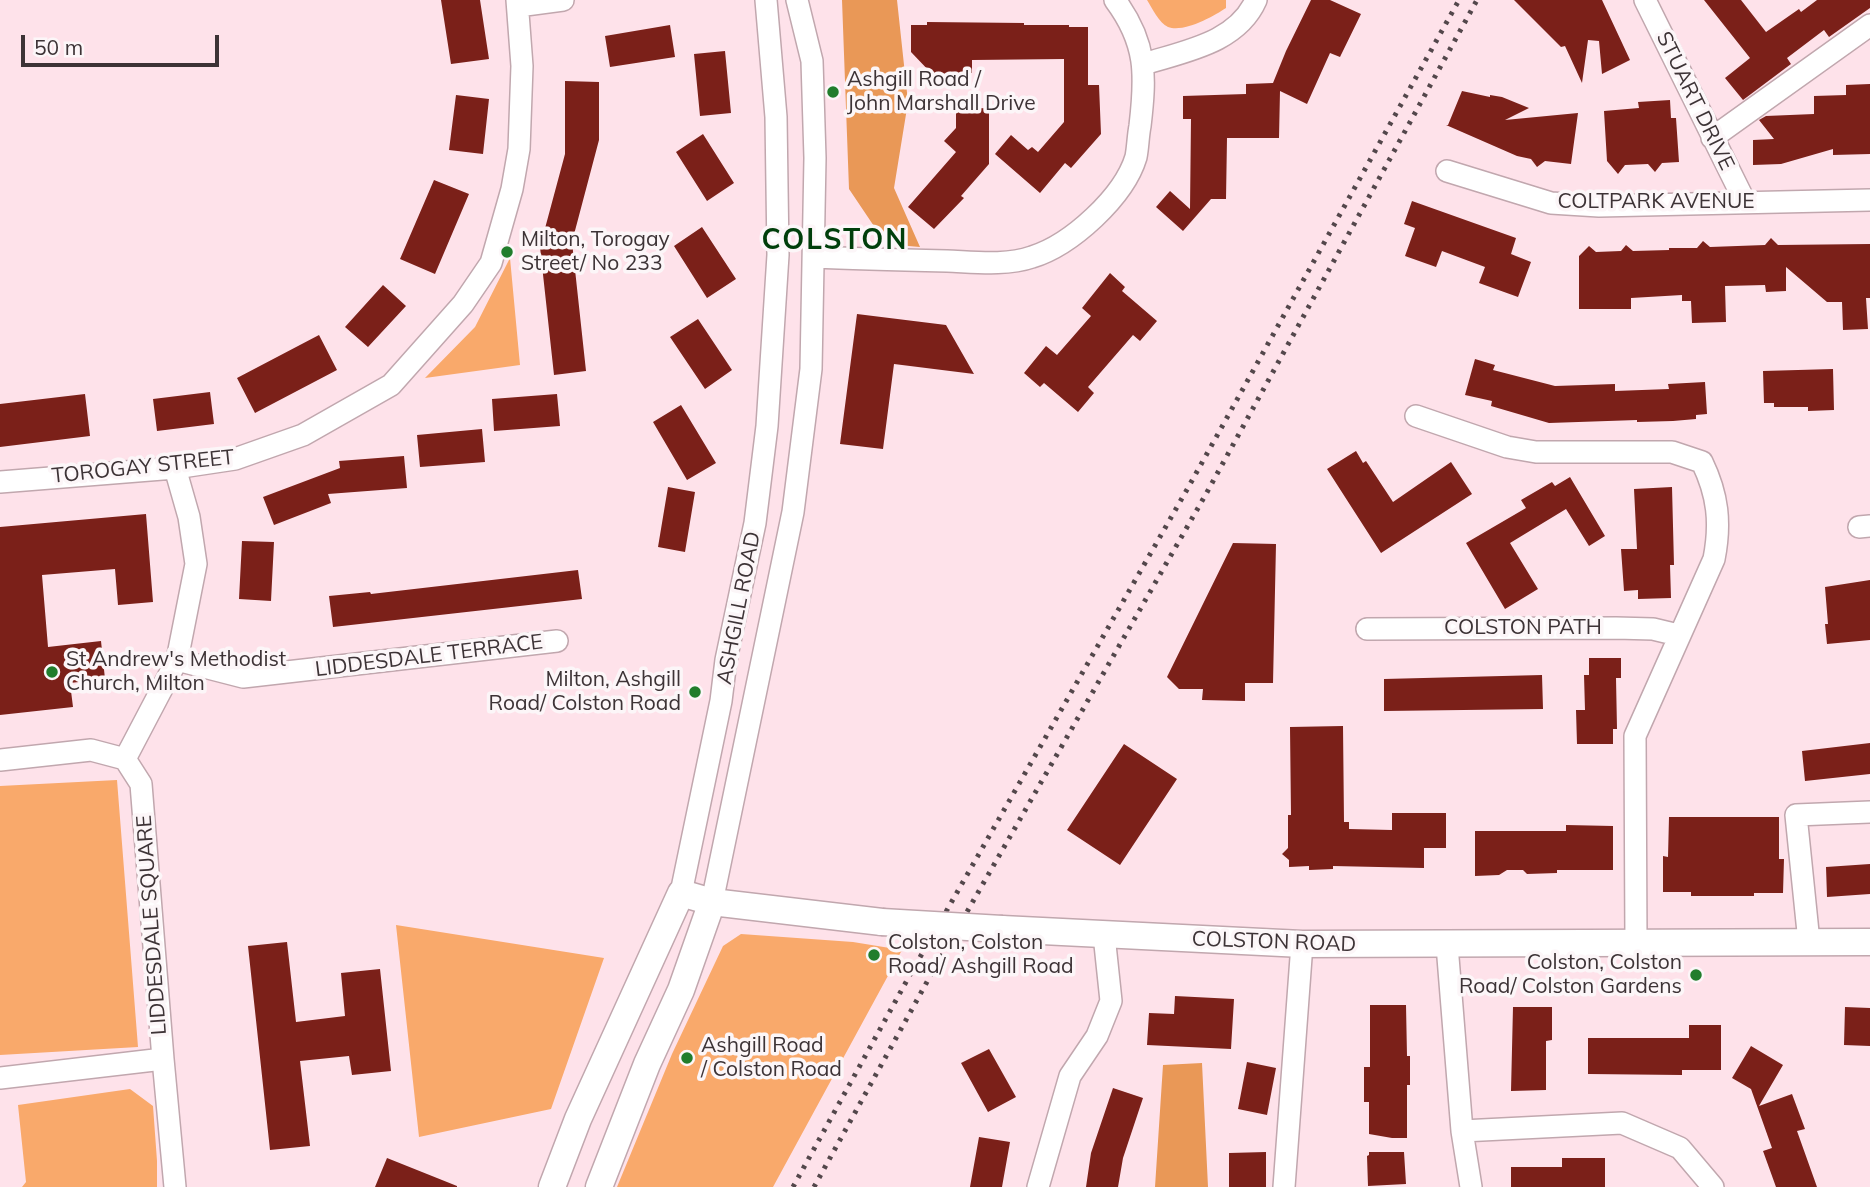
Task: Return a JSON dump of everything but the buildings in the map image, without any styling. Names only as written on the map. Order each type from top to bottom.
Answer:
[{"type":"street","points":[[517,3],[563,0]]},
{"type":"street","name":"ASHGILL ROAD","points":[[552,1187],[578,1119],[681,893],[755,523],[767,426],[778,255],[776,117],[766,0]]},
{"type":"street","name":"ASHGILL ROAD","points":[[599,1187],[681,990],[712,902],[793,513],[811,369],[815,158],[812,61],[797,0]]},
{"type":"street","points":[[814,257],[991,262],[1030,258],[1064,243],[1096,216],[1120,186],[1135,158],[1142,104],[1144,64],[1135,36],[1115,0]]},
{"type":"street","points":[[1144,64],[1209,44],[1233,30],[1253,8],[1256,0]]},
{"type":"street","name":"STUART DRIVE","points":[[1644,0],[1745,202]]},
{"type":"street","name":"TOROGAY STREET","points":[[0,482],[175,468],[235,459],[303,435],[391,385],[463,304],[491,263],[512,189],[519,149],[522,66],[517,3]]},
{"type":"street","points":[[1712,138],[1870,25]]},
{"type":"street","name":"COLTPARK AVENUE","points":[[1447,171],[1551,203],[1599,205],[1870,200]]},
{"type":"street","points":[[1416,416],[1507,447],[1536,452],[1672,452],[1702,462],[1713,485],[1719,535],[1714,559],[1635,736],[1636,944]]},
{"type":"street","points":[[0,760],[92,750],[125,759],[177,660],[196,564],[189,517],[175,468]]},
{"type":"street","name":"COLSTON PATH","points":[[1367,629],[1616,628],[1653,629],[1678,635]]},
{"type":"street","name":"LIDDESDALE TERRACE","points":[[177,660],[243,677],[557,641]]},
{"type":"street","name":"LIDDESDALE SQUARE","points":[[0,1078],[163,1059],[141,784],[125,759]]},
{"type":"street","points":[[1809,942],[1796,815],[1870,812]]},
{"type":"street","name":"COLSTON ROAD","points":[[681,893],[712,902],[882,922],[1303,944],[1447,946],[1870,942]]},
{"type":"street","points":[[1038,1187],[1070,1076],[1097,1036],[1111,1000],[1104,935]]},
{"type":"street","points":[[1284,1187],[1303,944]]},
{"type":"street","points":[[1447,946],[1462,1131],[1471,1187]]},
{"type":"street","points":[[163,1059],[175,1187]]},
{"type":"street","points":[[1462,1131],[1622,1123],[1680,1147],[1713,1187]]},
{"type":"shaded area","points":[[842,0],[897,0],[908,102],[894,188],[920,247],[886,244],[849,189]]},
{"type":"shaded area","points":[[1147,0],[1226,0],[1226,8],[1198,23],[1175,28],[1162,22]]},
{"type":"shaded area","points":[[510,258],[520,365],[425,378],[475,327]]},
{"type":"shaded area","points":[[117,780],[138,1047],[0,1055],[0,786]]},
{"type":"shaded area","points":[[396,925],[604,958],[551,1109],[419,1137]]},
{"type":"shaded area","points":[[741,934],[853,942],[902,950],[773,1187],[617,1187],[672,1054],[723,946]]},
{"type":"shaded area","points":[[1202,1063],[1208,1187],[1155,1187],[1163,1065]]},
{"type":"shaded area","points":[[130,1089],[153,1106],[157,1187],[22,1187],[26,1182],[18,1105]]},
{"type":"railway","points":[[793,1187],[911,973],[1189,486],[1459,0]]},
{"type":"railway","points":[[814,1187],[928,980],[1206,494],[1477,0]]},
{"type":"place","name":"Ashgill Road / John Marshall Drive","points":[[833,92]]},
{"type":"place","name":"Milton, Torogay Street/ No 233","points":[[507,252]]},
{"type":"place","name":"St Andrew's Methodist Church, Milton","points":[[52,672]]},
{"type":"place","name":"Milton, Ashgill Road/ Colston Road","points":[[695,692]]},
{"type":"place","name":"Colston, Colston Road/ Ashgill Road","points":[[874,955]]},
{"type":"place","name":"Colston, Colston Road/ Colston Gardens","points":[[1696,975]]},
{"type":"place","name":"Ashgill Road / Colston Road","points":[[687,1058]]},
{"type":"district","name":"COLSTON","points":[[835,241]]}]
